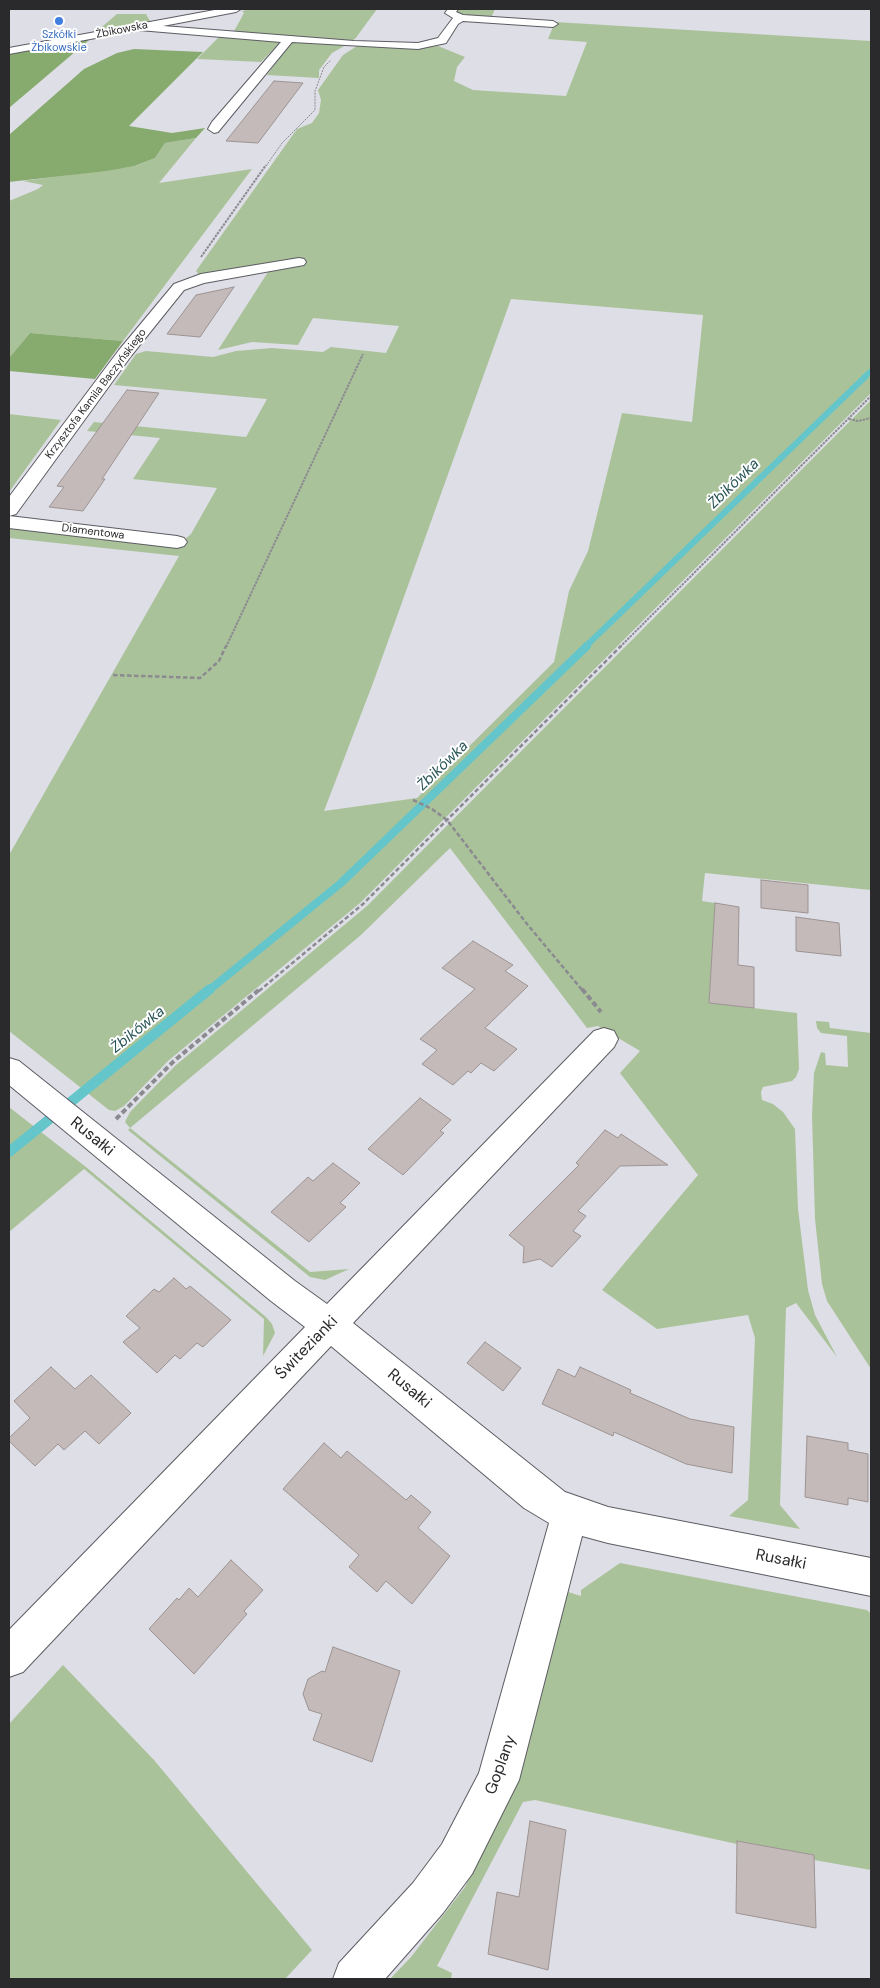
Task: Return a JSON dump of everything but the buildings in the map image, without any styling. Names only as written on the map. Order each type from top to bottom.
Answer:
[{"type":"street","name":"Żbikowska","points":[[9,51],[236,9]]},
{"type":"street","points":[[453,9],[450,13],[461,18],[553,24]]},
{"type":"street","points":[[138,27],[354,44],[418,46],[442,41],[454,22],[461,18]]},
{"type":"street","points":[[214,129],[290,38]]},
{"type":"street","points":[[187,283],[299,262]]},
{"type":"street","name":"Krzysztofa Kamila Baczyńskiego","points":[[9,510],[125,352],[172,293],[187,283]]},
{"type":"street","name":"Diamentowa","points":[[9,522],[177,542]]},
{"type":"street","name":"Świtezianki","points":[[9,1658],[604,1039]]},
{"type":"street","name":"Rusałki","points":[[9,1069],[31,1088],[100,1129],[283,1291],[365,1351],[537,1495],[570,1514],[672,1539],[871,1577]]},
{"type":"street","name":"Goplany","points":[[356,1979],[434,1890],[461,1850],[498,1780],[509,1746],[570,1514]]},
{"type":"path","points":[[187,283],[186,278],[282,143],[315,110],[316,91],[324,67],[338,53],[354,44]]},
{"type":"path","points":[[113,675],[200,678],[219,661],[363,354]]},
{"type":"path","points":[[100,1129],[174,1061],[363,904],[871,396]]},
{"type":"path","points":[[849,419],[858,421],[871,418]]},
{"type":"path","points":[[412,800],[432,809],[447,820],[528,924],[605,1017],[604,1039]]},
{"type":"green space","points":[[251,9],[377,9],[355,39],[348,42],[233,33],[244,13],[242,11]]},
{"type":"green space","points":[[458,9],[495,9],[491,18],[463,15],[456,12]]},
{"type":"green space","points":[[117,14],[146,14],[150,21],[97,31]]},
{"type":"green space","points":[[555,22],[871,41],[871,393],[360,903],[169,1060],[124,1106],[115,1111],[109,1110],[9,1031],[9,855],[179,556],[9,538],[9,529],[18,527],[144,541],[160,546],[177,546],[191,534],[217,488],[133,479],[160,438],[87,431],[94,422],[246,437],[267,399],[114,385],[136,354],[146,351],[213,357],[236,351],[272,348],[323,352],[331,347],[386,353],[399,326],[313,318],[298,345],[252,342],[218,350],[268,272],[302,266],[298,260],[201,277],[196,271],[297,129],[312,123],[319,113],[321,100],[318,90],[343,55],[357,46],[405,48],[438,46],[465,57],[457,67],[454,81],[473,90],[566,96],[587,42],[548,39]],"holes":[[[511,299],[703,315],[692,422],[622,413],[588,551],[569,591],[554,662],[417,798],[324,811],[373,683]]]},
{"type":"green space","points":[[219,37],[283,39],[261,62],[197,59]]},
{"type":"green space","points":[[81,39],[89,40],[9,108],[9,53]]},
{"type":"green space","points":[[293,40],[346,45],[332,53],[319,70],[319,78],[267,75]]},
{"type":"green space","points":[[134,49],[203,52],[129,126],[172,133],[205,128],[196,138],[165,143],[155,158],[135,166],[9,182],[9,135],[84,69],[117,53]]},
{"type":"green space","points":[[196,138],[159,183],[252,169],[123,341],[30,333],[9,358],[9,201],[43,185],[23,181],[136,166],[155,158],[165,143]]},
{"type":"green space","points":[[30,333],[123,341],[95,379],[9,371],[9,358]]},
{"type":"green space","points":[[871,400],[871,890],[705,873],[702,901],[715,903],[709,1003],[797,1013],[799,1069],[796,1077],[792,1081],[763,1087],[761,1092],[762,1100],[773,1104],[783,1112],[795,1129],[798,1209],[808,1290],[815,1315],[837,1357],[796,1303],[786,1308],[780,1505],[800,1529],[729,1516],[748,1500],[755,1338],[748,1315],[657,1329],[602,1290],[698,1175],[620,1073],[640,1051],[598,1026],[587,1028],[450,848],[361,935],[130,1128],[125,1122],[130,1112],[176,1065],[367,906]]},
{"type":"green space","points":[[9,414],[61,420],[9,492]]},
{"type":"green space","points":[[816,1021],[829,1022],[830,1028],[871,1033],[871,1369],[827,1301],[822,1284],[815,1219],[812,1115],[814,1073],[821,1052],[825,1053],[826,1065],[848,1067],[847,1036],[821,1033],[817,1028]]},
{"type":"green space","points":[[9,1107],[86,1167],[266,1317],[272,1324],[275,1333],[263,1356],[264,1319],[84,1169],[9,1232]]},
{"type":"green space","points":[[130,1128],[310,1272],[349,1269],[325,1280],[310,1277],[128,1130]]},
{"type":"green space","points":[[620,1563],[867,1610],[871,1614],[871,1870],[814,1860],[814,1855],[737,1841],[737,1844],[535,1800],[523,1802],[437,1966],[452,1973],[451,1979],[390,1979],[411,1957],[465,1887],[501,1815],[522,1755],[568,1592],[581,1596],[581,1590]]},
{"type":"green space","points":[[63,1665],[154,1760],[312,1950],[285,1979],[9,1979],[9,1724]]},
{"type":"waterway","name":"Żbikówka","points":[[864,377],[871,371]]},
{"type":"waterway","name":"Żbikówka","points":[[585,647],[866,376]]},
{"type":"waterway","name":"Żbikówka","points":[[208,991],[341,883],[587,646]]},
{"type":"waterway","name":"Żbikówka","points":[[9,1152],[210,989]]},
{"type":"place","name":"Szkółki Żbikowskie","points":[[59,21]]}]
